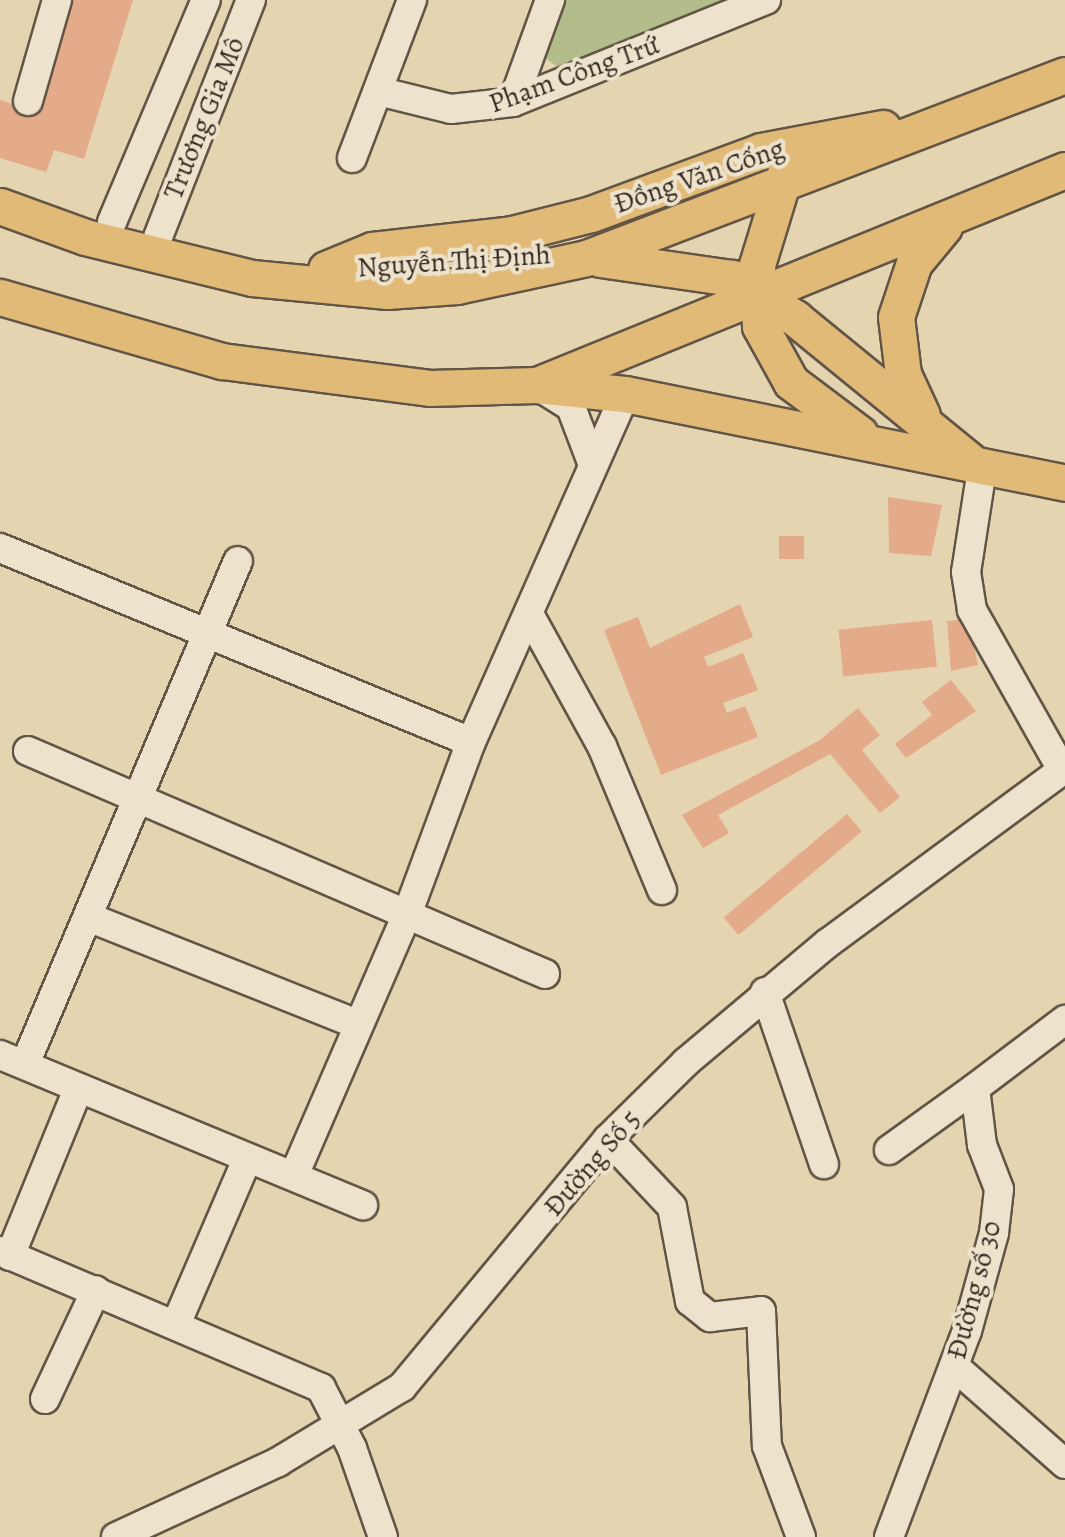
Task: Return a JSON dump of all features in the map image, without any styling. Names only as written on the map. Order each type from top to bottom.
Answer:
[{"type":"main road","name":"Đồng Văn Cống","points":[[586,258],[778,202],[826,168],[1065,56]]},
{"type":"main road","name":"Đồng Văn Cống","points":[[325,278],[372,250],[512,234],[575,218],[790,144],[907,128],[1065,75]]},
{"type":"main road","points":[[778,202],[810,154],[856,137]]},
{"type":"main road","points":[[790,144],[778,202],[757,265],[755,298],[770,353],[791,382],[878,446]]},
{"type":"main road","points":[[536,385],[964,215],[1065,170]]},
{"type":"main road","points":[[932,434],[903,374],[896,316],[914,263],[931,236],[964,215],[992,214],[1065,184]]},
{"type":"main road","points":[[15,197],[100,234]]},
{"type":"main road","name":"Nguyễn Thị Định","points":[[15,197],[100,234]]},
{"type":"main road","name":"Nguyễn Thị Định","points":[[0,229],[100,234],[325,278],[455,266],[554,249],[586,258],[700,270],[732,278],[755,298],[807,328],[932,434],[982,470]]},
{"type":"main road","points":[[0,276],[141,342]]},
{"type":"main road","points":[[0,297],[141,342],[303,375],[429,388],[536,385],[625,394],[982,470],[1065,483]]},
{"type":"main road","points":[[0,314],[120,356],[310,395],[376,398],[429,388]]},
{"type":"street","points":[[28,101],[57,0]]},
{"type":"street","name":"Trương Gia Mô","points":[[100,234],[131,178],[206,0]]},
{"type":"street","name":"Trương Gia Mô","points":[[155,246],[172,192],[252,0]]},
{"type":"street","points":[[352,158],[412,0]]},
{"type":"street","points":[[513,102],[550,0]]},
{"type":"street","name":"Phạm Công Trứ","points":[[378,90],[451,109],[513,102],[756,2]]},
{"type":"street","points":[[131,178],[172,192]]},
{"type":"street","points":[[536,385],[571,407],[594,465]]},
{"type":"street","points":[[295,1173],[356,1024],[408,912],[471,742],[625,394]]},
{"type":"street","points":[[982,470],[966,572],[972,610],[1064,769]]},
{"type":"street","points":[[0,548],[471,742]]},
{"type":"street","points":[[238,560],[88,917],[12,1059],[78,1092],[246,1162],[295,1173],[362,1205]]},
{"type":"street","points":[[529,614],[602,746],[662,890]]},
{"type":"street","points":[[28,751],[139,794],[544,974]]},
{"type":"street","name":"Đường Số 5","points":[[116,1537],[342,1425],[402,1388],[608,1138],[765,992],[1064,769]]},
{"type":"street","points":[[88,917],[356,1024]]},
{"type":"street","points":[[765,992],[824,1164]]},
{"type":"street","points":[[889,1150],[1065,1020]]},
{"type":"street","name":"Đường số 30","points":[[889,1537],[954,1366],[994,1233],[998,1189],[982,1144],[975,1088]]},
{"type":"street","points":[[78,1092],[5,1253],[177,1322],[321,1388],[342,1425],[383,1537]]},
{"type":"street","points":[[608,1138],[672,1206],[690,1301],[710,1316],[761,1310],[767,1446],[802,1537]]},
{"type":"street","points":[[177,1322],[246,1162]]},
{"type":"street","points":[[45,1400],[96,1290]]},
{"type":"street","points":[[954,1366],[1065,1464]]},
{"type":"green space","points":[[557,0],[732,0],[558,67],[540,54]]},
{"type":"building","points":[[64,0],[133,0],[84,159],[54,150],[46,172],[0,158],[0,100],[31,110]]},
{"type":"building","points":[[888,497],[942,505],[931,556],[889,553]]},
{"type":"building","points":[[779,536],[804,536],[804,559],[779,559]]},
{"type":"building","points":[[740,604],[753,637],[704,657],[708,667],[743,653],[758,690],[723,703],[727,713],[745,706],[758,737],[661,775],[604,630],[638,617],[650,648]]},
{"type":"building","points":[[968,619],[978,665],[951,671],[947,621]]},
{"type":"building","points":[[932,620],[937,667],[843,677],[839,630]]},
{"type":"building","points":[[951,680],[976,711],[906,758],[895,744],[932,715],[922,702]]},
{"type":"building","points":[[858,708],[880,735],[862,750],[900,797],[880,813],[830,754],[718,815],[729,833],[703,848],[682,815],[820,740]]},
{"type":"building","points":[[847,814],[862,832],[738,935],[724,917]]}]
